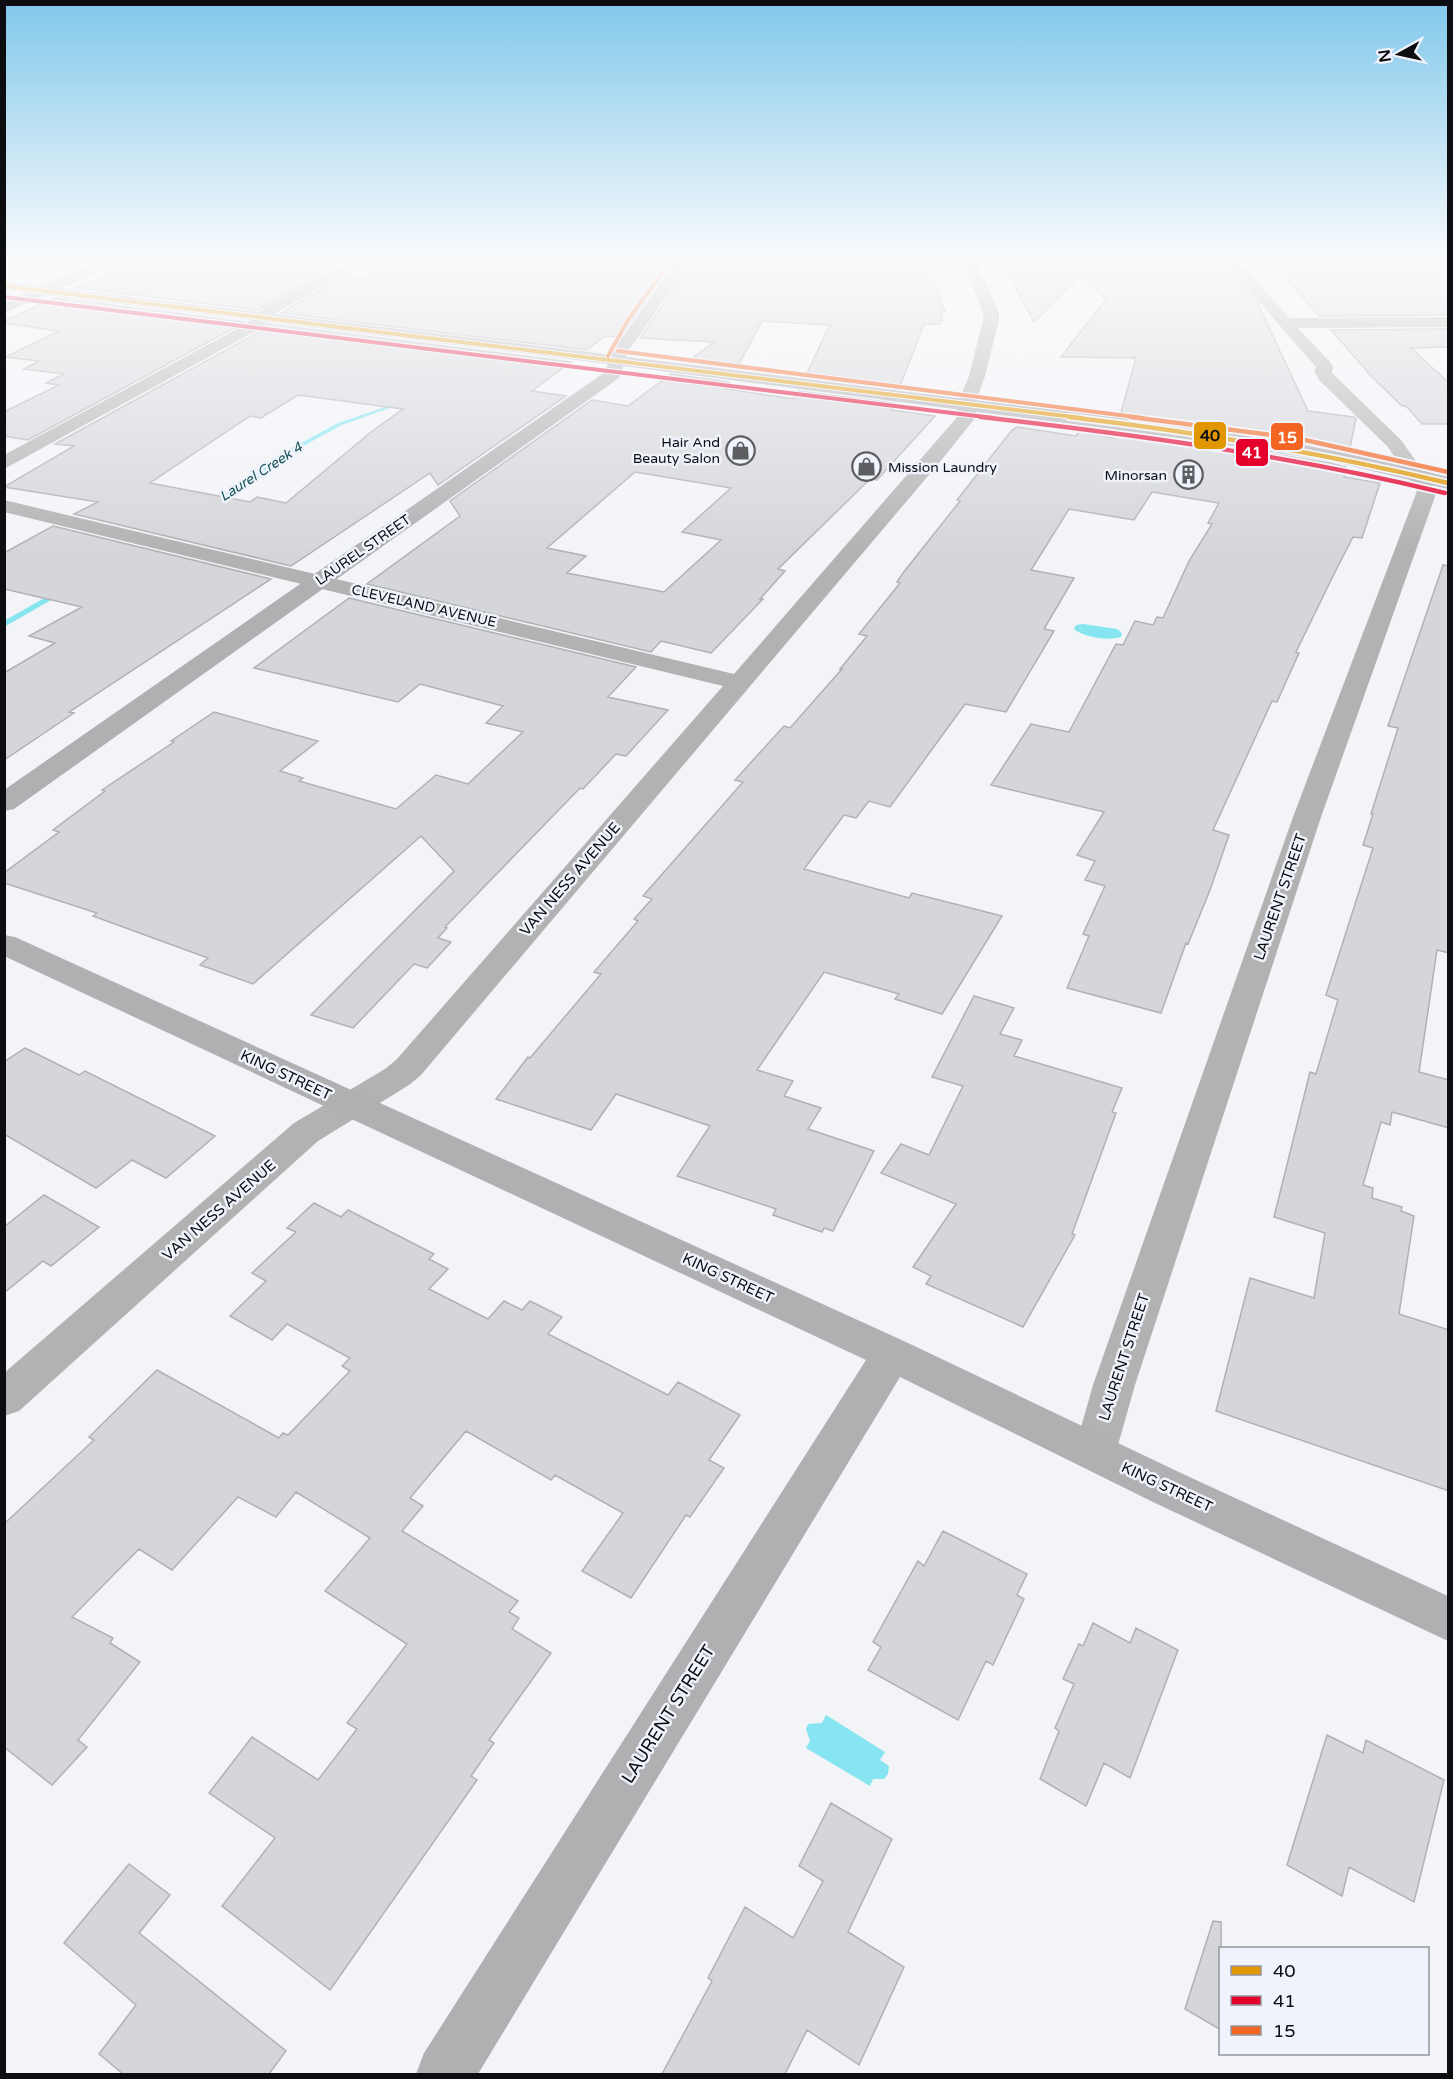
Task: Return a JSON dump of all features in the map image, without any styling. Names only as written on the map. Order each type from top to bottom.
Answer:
[{"type":"highway","points":[[601,359],[1295,448],[1418,474],[1449,483]]},
{"type":"street","points":[[4,463],[194,359]]},
{"type":"street","name":"VAN NESS AVENUE","points":[[4,1399],[306,1132],[410,1067],[967,417],[966,405],[981,359]]},
{"type":"street","name":"LAURENT STREET","points":[[1095,1452],[1114,1384],[1303,829],[1427,491],[1407,457],[1385,431],[1325,372],[1315,359]]},
{"type":"street","name":"LAUREL STREET","points":[[4,803],[613,374],[617,361]]},
{"type":"street","name":"CLEVELAND AVENUE","points":[[4,506],[738,682]]},
{"type":"street","name":"KING STREET","points":[[4,944],[892,1354],[1449,1619]]},
{"type":"street","name":"LAURENT STREET","points":[[445,2074],[892,1354]]},
{"type":"water","points":[[1076,625],[1117,629],[1122,636],[1111,639],[1097,638],[1074,629]]},
{"type":"water","points":[[826,1715],[885,1752],[880,1760],[889,1766],[888,1774],[884,1779],[873,1779],[870,1786],[806,1748],[810,1741],[806,1729],[808,1724],[822,1723]]},
{"type":"building","points":[[22,359],[177,359],[28,440],[4,436],[4,412],[59,385],[46,383],[64,374],[24,369],[39,361]]},
{"type":"building","points":[[210,359],[547,359],[571,362],[532,391],[566,396],[438,485],[430,473],[291,566],[74,514],[98,502],[4,487],[74,446],[55,444]],"holes":[[[298,395],[403,409],[371,432],[286,503],[257,497],[250,502],[150,483],[250,416],[261,418]]]},
{"type":"building","points":[[691,359],[742,359],[737,368],[687,362]]},
{"type":"building","points":[[814,359],[911,359],[899,389],[805,377]]},
{"type":"building","points":[[1136,359],[1284,359],[1308,411],[1356,419],[1349,452],[1242,432],[1120,416]]},
{"type":"building","points":[[1356,359],[1423,359],[1449,383],[1449,424],[1422,424],[1406,406],[1402,406]]},
{"type":"building","points":[[671,374],[729,382],[726,389],[794,399],[798,391],[894,403],[891,410],[935,416],[877,480],[870,479],[778,569],[785,571],[760,599],[763,599],[711,653],[661,641],[651,652],[367,584],[460,516],[450,501],[592,400],[628,406]],"holes":[[[635,472],[731,488],[682,532],[721,540],[664,592],[567,573],[586,556],[547,548]]]},
{"type":"building","points":[[1017,427],[1076,436],[1079,432],[1114,438],[1116,432],[1209,444],[1330,463],[1346,467],[1344,477],[1380,483],[1362,538],[1353,537],[1333,576],[1296,652],[1299,653],[1277,702],[1272,701],[1213,830],[1229,835],[1210,890],[1188,944],[1186,943],[1161,1013],[1067,988],[1089,936],[1083,934],[1105,886],[1085,880],[1095,861],[1077,855],[1104,812],[991,785],[1031,724],[1069,732],[1116,644],[1123,645],[1135,621],[1153,625],[1157,617],[1163,618],[1189,561],[1212,524],[1208,523],[1219,503],[1152,492],[1134,520],[1069,509],[1031,570],[1074,578],[1044,629],[1054,631],[1006,712],[965,704],[890,807],[869,801],[856,818],[844,815],[804,869],[909,898],[912,893],[1002,916],[942,1014],[895,999],[899,994],[824,972],[757,1070],[793,1081],[784,1096],[821,1108],[808,1129],[874,1151],[833,1231],[824,1228],[822,1232],[773,1215],[776,1209],[677,1176],[710,1126],[616,1094],[591,1130],[496,1099],[528,1057],[530,1058],[601,974],[594,972],[638,921],[634,919],[652,899],[643,896],[743,782],[735,780],[784,726],[790,728],[842,669],[840,669],[867,636],[859,634],[900,583],[897,582],[903,573],[960,501],[957,500],[1012,430]]},
{"type":"building","points":[[53,526],[271,579],[69,712],[74,713],[4,760],[4,673],[55,643],[29,636],[82,607],[4,589],[4,553]]},
{"type":"building","points":[[1443,565],[1449,566],[1449,953],[1437,950],[1419,1072],[1449,1080],[1449,1128],[1392,1112],[1390,1125],[1381,1122],[1363,1185],[1373,1188],[1372,1198],[1402,1207],[1401,1211],[1414,1216],[1399,1314],[1449,1330],[1449,1491],[1216,1411],[1250,1278],[1314,1298],[1325,1233],[1274,1217],[1310,1072],[1316,1074],[1338,1000],[1326,995],[1373,848],[1363,845],[1398,728],[1388,726]]},
{"type":"building","points":[[349,598],[636,667],[608,697],[668,710],[626,756],[616,754],[583,789],[580,788],[445,927],[447,928],[438,938],[451,942],[427,968],[414,964],[353,1028],[311,1015],[454,871],[421,836],[253,984],[200,965],[208,958],[93,916],[97,913],[4,883],[4,873],[59,832],[53,830],[105,791],[102,790],[214,712],[318,741],[280,771],[303,778],[299,781],[396,809],[436,775],[468,784],[523,732],[486,723],[503,706],[420,684],[398,702],[254,668]]},
{"type":"building","points":[[974,996],[1014,1008],[1000,1034],[1022,1040],[1014,1056],[1122,1088],[1112,1112],[1116,1113],[1072,1234],[1075,1235],[1023,1327],[926,1284],[931,1276],[913,1267],[956,1204],[881,1173],[901,1144],[929,1155],[963,1086],[932,1077]]},
{"type":"building","points":[[25,1048],[79,1075],[85,1071],[215,1136],[166,1178],[132,1160],[96,1188],[4,1134],[4,1062]]},
{"type":"building","points":[[44,1195],[99,1227],[51,1266],[43,1261],[4,1293],[4,1227]]},
{"type":"building","points":[[314,1203],[341,1217],[348,1210],[434,1254],[429,1259],[448,1269],[429,1289],[488,1319],[504,1301],[522,1310],[530,1301],[562,1317],[548,1334],[668,1395],[678,1382],[740,1415],[709,1460],[724,1468],[690,1517],[686,1515],[631,1598],[582,1571],[623,1513],[555,1475],[551,1480],[466,1431],[410,1498],[423,1506],[402,1531],[518,1601],[509,1612],[519,1618],[512,1629],[551,1653],[489,1740],[494,1743],[471,1776],[477,1780],[330,1990],[222,1906],[275,1838],[209,1793],[252,1737],[318,1780],[357,1729],[347,1723],[407,1644],[325,1591],[370,1538],[296,1492],[276,1517],[238,1497],[172,1570],[139,1549],[72,1617],[113,1638],[110,1643],[140,1662],[78,1740],[87,1747],[52,1785],[4,1747],[4,1524],[94,1440],[89,1437],[157,1370],[279,1438],[283,1433],[288,1435],[350,1371],[342,1366],[350,1358],[287,1324],[272,1340],[230,1316],[266,1281],[252,1273],[296,1232],[287,1228]]},
{"type":"building","points":[[943,1531],[1027,1574],[1017,1595],[1024,1599],[993,1665],[986,1661],[958,1720],[868,1670],[881,1647],[873,1642],[918,1561],[924,1566]]},
{"type":"building","points":[[1093,1623],[1130,1643],[1136,1628],[1178,1650],[1130,1778],[1104,1763],[1086,1806],[1040,1779],[1059,1731],[1055,1728],[1074,1684],[1063,1679],[1079,1644],[1083,1646]]},
{"type":"building","points":[[1327,1735],[1363,1753],[1366,1740],[1444,1780],[1414,1902],[1349,1867],[1342,1896],[1287,1865]]},
{"type":"building","points":[[831,1803],[892,1839],[848,1932],[904,1967],[859,2065],[807,2030],[785,2074],[662,2074],[712,1981],[708,1978],[745,1907],[793,1938],[823,1881],[799,1866]]},
{"type":"building","points":[[129,1864],[170,1895],[139,1933],[286,2051],[269,2074],[123,2074],[99,2054],[136,2005],[64,1943]]},
{"type":"building","points":[[1213,1921],[1221,1922],[1219,2029],[1185,2009]]},
{"type":"waterway","name":"Laurel Creek 4","points":[[212,504],[247,484],[279,457],[340,424],[404,402]]},
{"type":"waterway","name":"Laurel Creek 4","points":[[4,625],[63,591]]},
{"type":"transit line","name":"41","points":[[518,359],[1239,450],[1377,476],[1445,493]]},
{"type":"transit line","name":"40","points":[[607,359],[1241,440],[1380,466],[1448,483]]},
{"type":"transit line","name":"15","points":[[681,359],[1296,438],[1448,472]]},
{"type":"place","name":"Hair And Beauty Salon","points":[[741,450]]},
{"type":"place","name":"Mission Laundry","points":[[867,467]]},
{"type":"place","name":"Minorsan","points":[[1188,475]]}]
